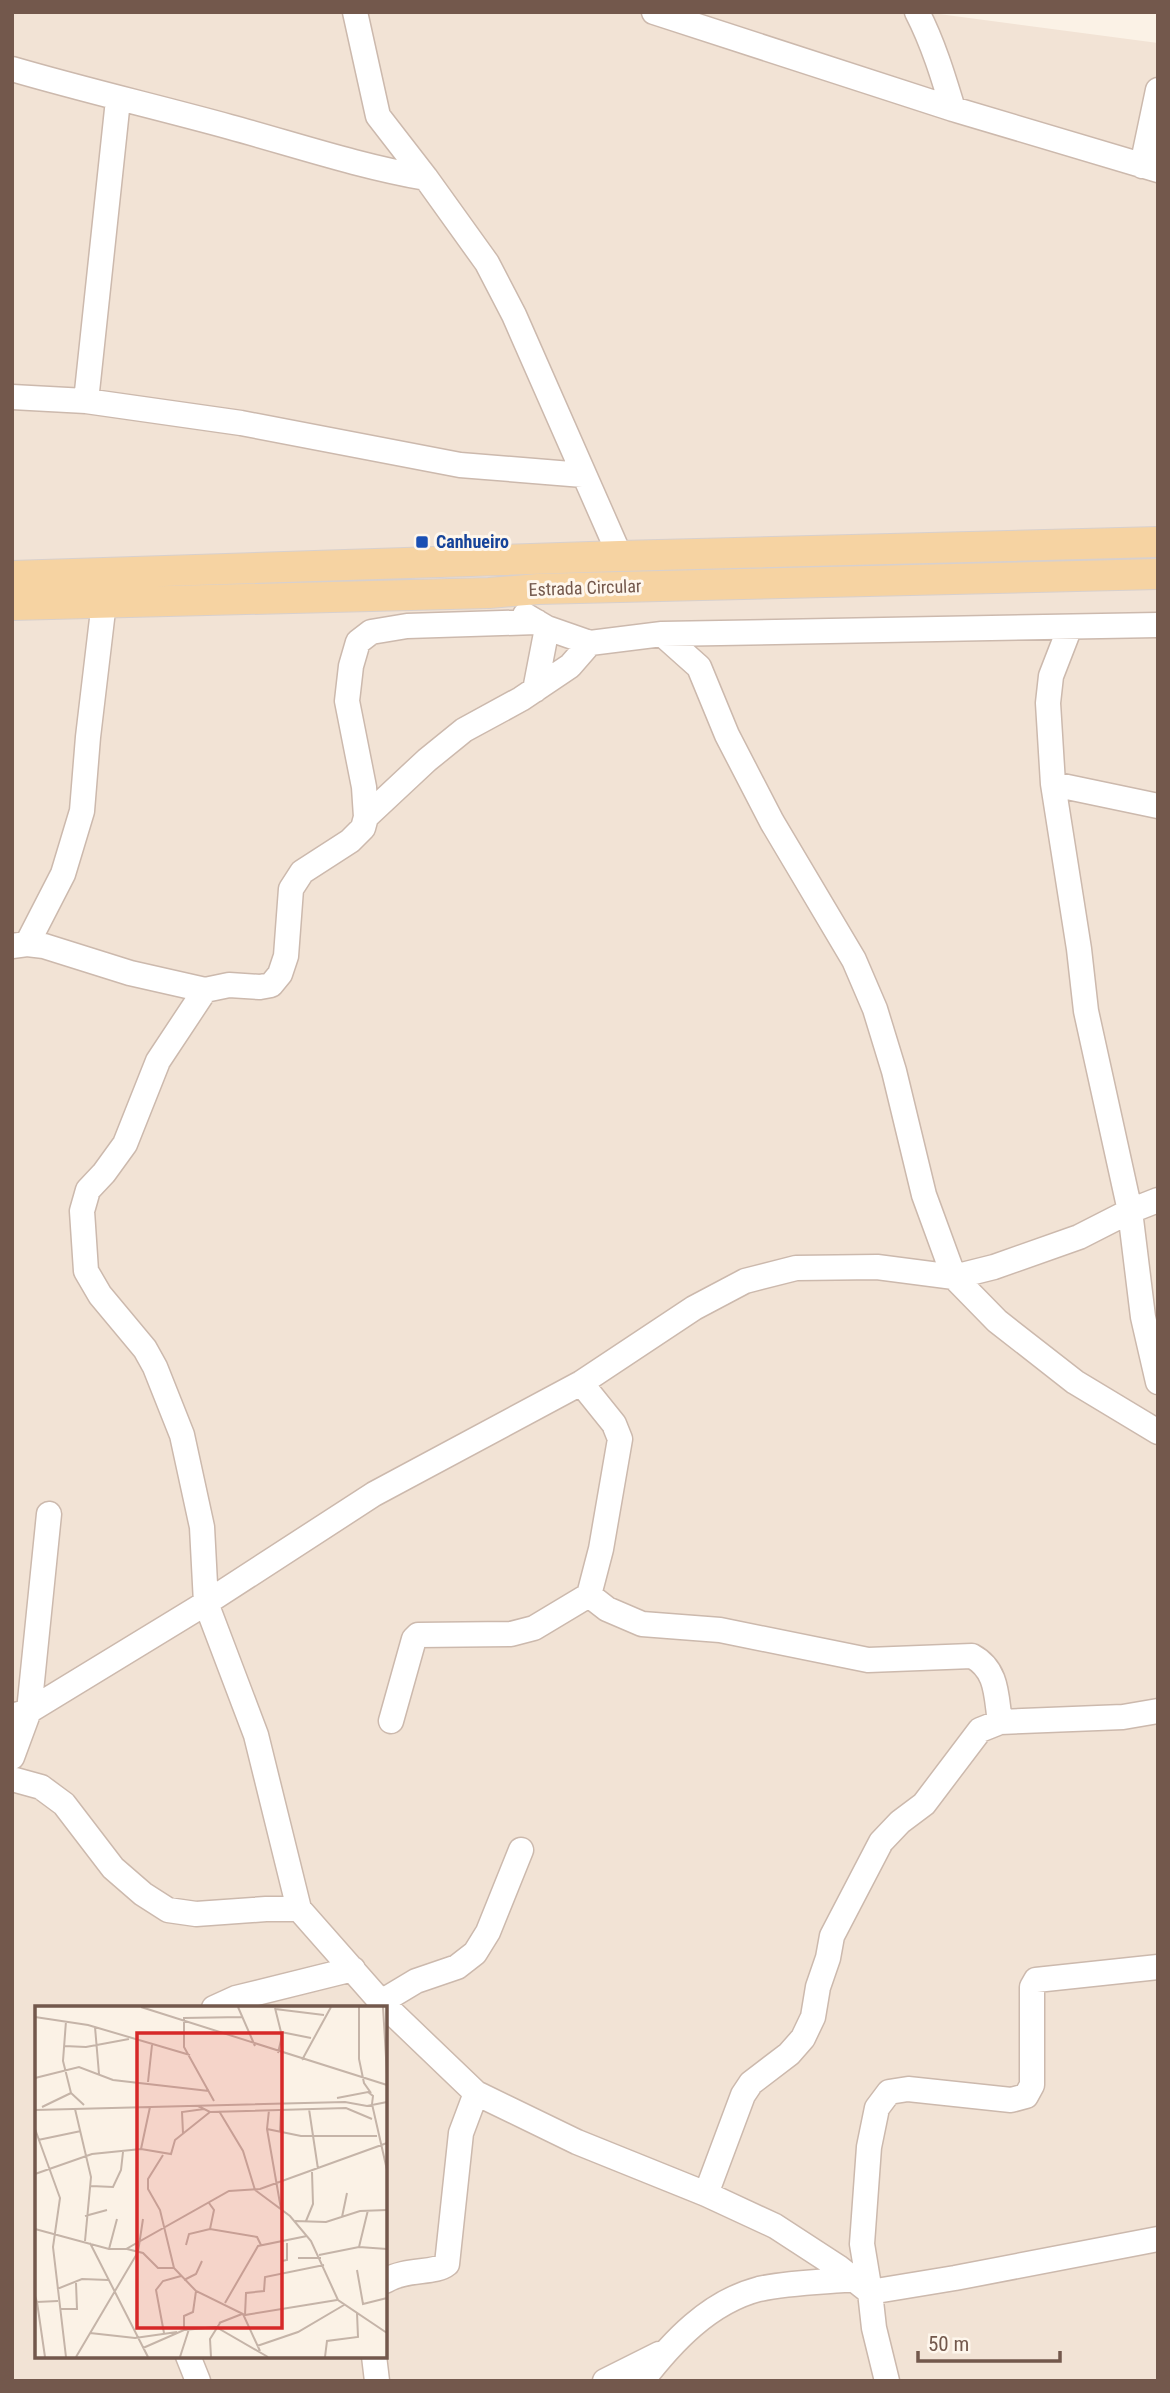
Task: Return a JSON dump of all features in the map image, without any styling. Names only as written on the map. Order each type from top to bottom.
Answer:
[{"type":"main road","name":"Estrada Circular","points":[[12,576],[1158,542]]},
{"type":"main road","name":"Estrada Circular","points":[[12,606],[489,593],[538,589],[1158,575]]},
{"type":"street","points":[[355,12],[378,116],[487,263],[514,315],[620,556]]},
{"type":"street","points":[[654,12],[953,109],[1150,168],[1158,90]]},
{"type":"street","points":[[917,12],[941,70],[953,109]]},
{"type":"street","points":[[12,69],[373,168],[426,178]]},
{"type":"street","points":[[86,401],[118,100]]},
{"type":"street","points":[[12,397],[86,401],[241,423],[460,465],[583,475]]},
{"type":"street","points":[[489,593],[542,625],[590,643],[662,634],[1158,625]]},
{"type":"street","points":[[103,602],[82,811],[63,874],[20,945],[44,946],[130,972],[205,990],[229,985],[271,985],[280,974],[286,956],[291,889],[302,872],[350,841],[363,828],[366,817],[364,787],[347,701],[351,666],[358,642],[371,632],[407,626],[542,625]]},
{"type":"street","points":[[534,690],[542,625]]},
{"type":"street","points":[[1070,627],[1051,676],[1048,704],[1053,784],[1086,1011],[1130,1211],[1143,1317],[1158,1382]]},
{"type":"street","points":[[699,667],[710,633]]},
{"type":"street","points":[[662,634],[699,667],[727,735],[772,822],[853,960],[875,1009],[894,1071],[923,1195],[954,1277],[997,1321],[1075,1382],[1158,1432]]},
{"type":"street","points":[[366,817],[427,760],[464,730],[570,666],[590,643]]},
{"type":"street","points":[[1053,784],[1158,806]]},
{"type":"street","points":[[205,990],[158,1061],[125,1144],[88,1190],[82,1211],[86,1271],[100,1295],[145,1349],[159,1376],[181,1435],[202,1527],[206,1603],[256,1735],[299,1909],[385,2006]]},
{"type":"street","points":[[21,1714],[206,1603],[374,1494],[581,1383],[694,1308],[745,1281],[796,1268],[877,1267],[954,1277],[994,1268],[1079,1237],[1158,1200]]},
{"type":"street","points":[[391,1721],[414,1639],[418,1635],[511,1634],[534,1628],[589,1595],[601,1549],[620,1439],[614,1424],[581,1383]]},
{"type":"street","points":[[12,1757],[21,1714],[49,1514]]},
{"type":"street","points":[[589,1595],[607,1609],[642,1624],[720,1630],[868,1660],[972,1656],[991,1672],[1000,1722]]},
{"type":"street","points":[[706,2194],[743,2095],[751,2083],[789,2054],[803,2038],[813,2017],[818,1986],[832,1936],[881,1842],[900,1822],[924,1804],[980,1730],[1000,1722],[1123,1717],[1158,1710]]},
{"type":"street","points":[[12,1779],[41,1787],[64,1804],[113,1868],[143,1894],[168,1910],[196,1914],[299,1909]]},
{"type":"street","points":[[381,2002],[416,1981],[457,1967],[475,1953],[488,1932],[521,1850]]},
{"type":"street","points":[[887,2381],[874,2328],[855,2279],[862,2245],[869,2147],[877,2108],[889,2092],[908,2090],[1011,2100],[1026,2096],[1032,2085],[1032,1987],[1037,1980],[1158,1966]]},
{"type":"street","points":[[218,2006],[236,1998],[353,1969]]},
{"type":"street","points":[[387,2008],[476,2093],[577,2142],[775,2225],[855,2279]]},
{"type":"street","points":[[387,2280],[397,2274],[439,2269],[447,2264],[461,2133],[476,2093]]},
{"type":"street","points":[[642,2381],[666,2350],[694,2324],[732,2300],[759,2289],[855,2279],[955,2278],[1158,2239]]},
{"type":"street","points":[[855,2279],[862,2245]]},
{"type":"street","points":[[605,2381],[666,2350]]},
{"type":"street","points":[[189,2358],[198,2381]]},
{"type":"street","points":[[374,2358],[377,2381]]},
{"type":"shaded area","points":[[12,12],[924,12],[1158,43],[1158,2381],[12,2381]]},
{"type":"place","name":"Canhueiro","points":[[422,542]]}]
